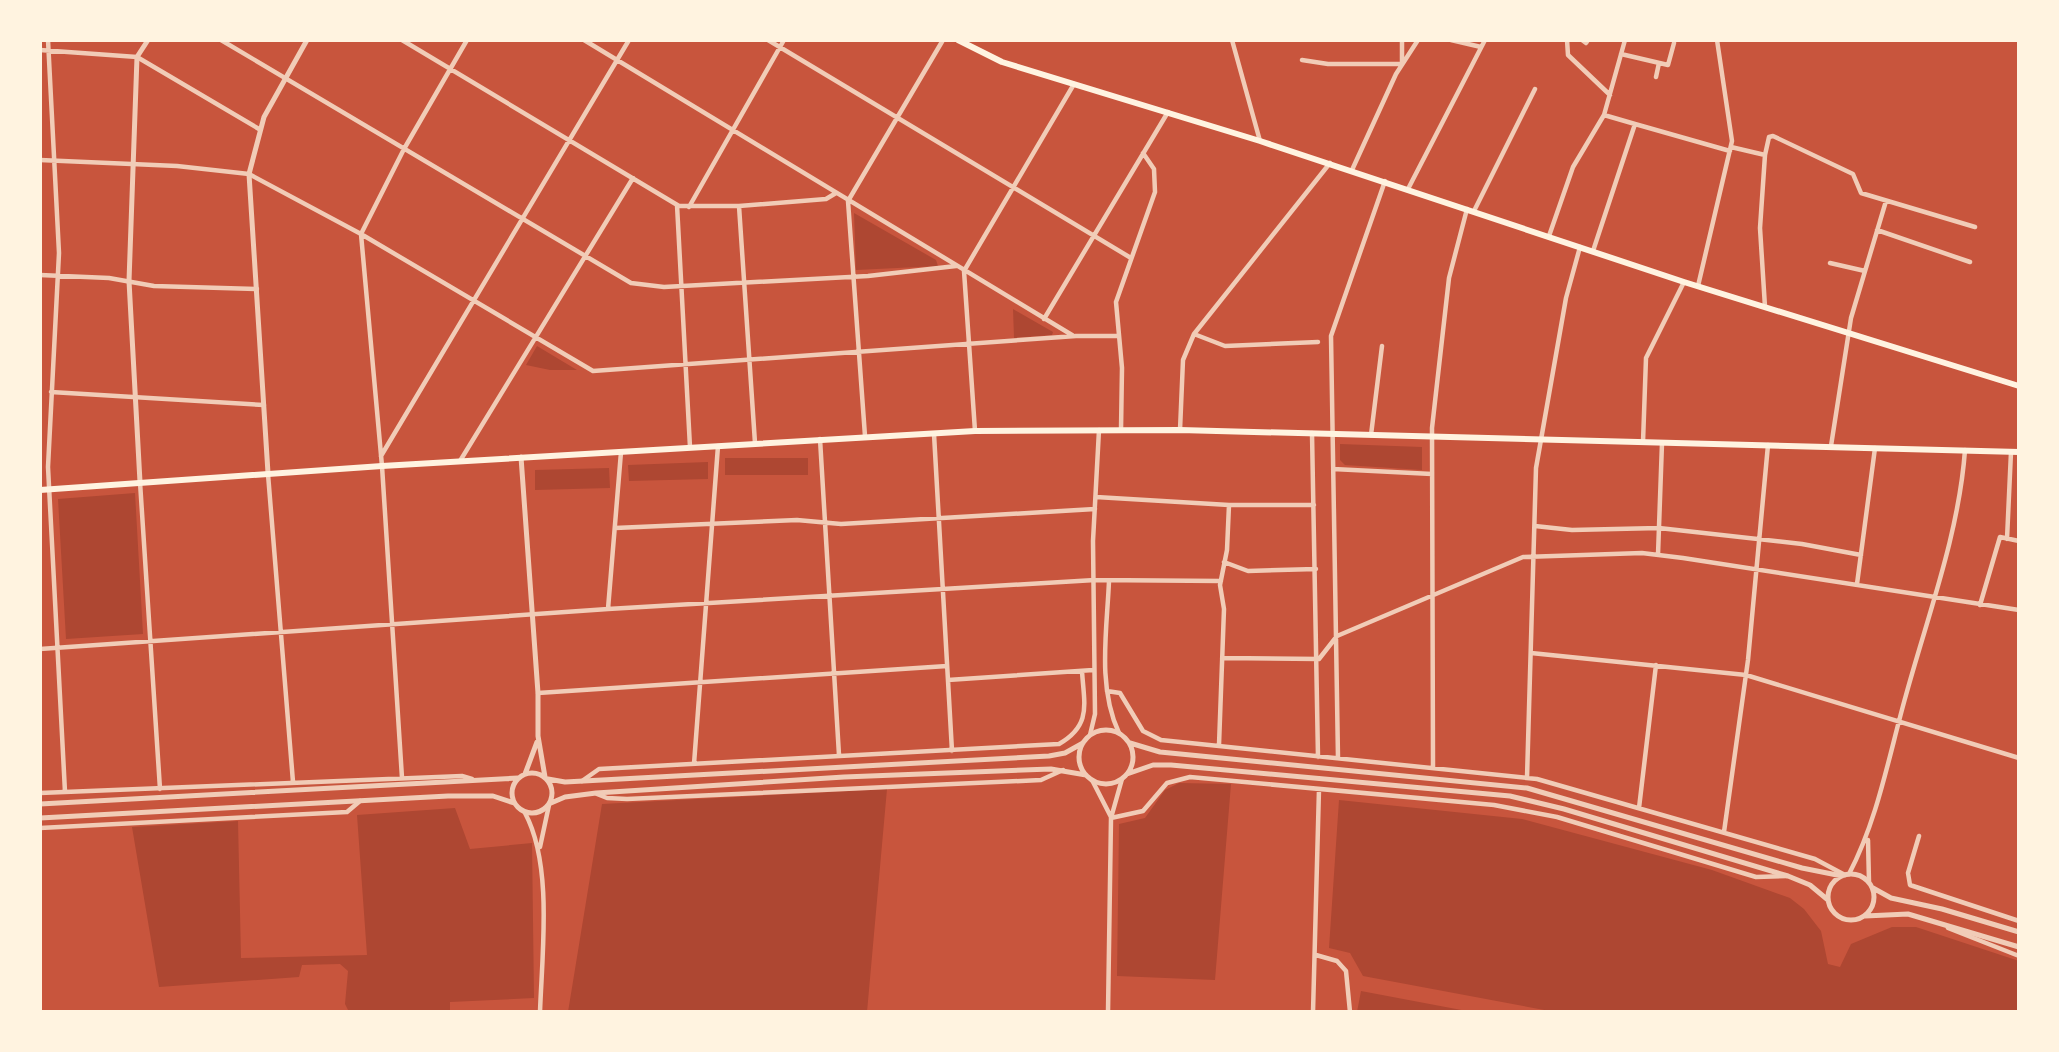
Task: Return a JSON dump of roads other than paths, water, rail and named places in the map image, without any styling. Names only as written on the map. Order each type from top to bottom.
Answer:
[{"type":"main road","points":[[958,40],[1002,62],[1352,170],[1684,282],[2019,384]]},
{"type":"main road","points":[[40,491],[268,473],[975,431],[1180,430],[2019,452]]},
{"type":"street","points":[[48,40],[58,276],[51,392],[49,490],[65,792]]},
{"type":"street","points":[[148,40],[137,57],[129,281],[160,789]]},
{"type":"street","points":[[221,40],[584,257],[634,284],[680,286],[854,276],[956,266]]},
{"type":"street","points":[[293,782],[268,473],[249,174],[259,129],[307,40]]},
{"type":"street","points":[[402,40],[677,205],[688,208],[739,206],[826,199],[836,193]]},
{"type":"street","points":[[402,778],[382,466],[361,234],[404,149],[467,40]]},
{"type":"street","points":[[584,40],[1076,336]]},
{"type":"street","points":[[381,457],[629,40]]},
{"type":"street","points":[[768,40],[1131,258]]},
{"type":"street","points":[[688,208],[784,40]]},
{"type":"street","points":[[865,436],[848,201],[943,40]]},
{"type":"street","points":[[1232,40],[1260,141]]},
{"type":"street","points":[[1402,40],[1402,64]]},
{"type":"street","points":[[1352,170],[1402,64],[1419,40]]},
{"type":"street","points":[[1451,40],[1481,47]]},
{"type":"street","points":[[1408,189],[1485,40]]},
{"type":"street","points":[[1567,40],[1568,55],[1610,95]]},
{"type":"street","points":[[1583,40],[1586,43],[1588,40]]},
{"type":"street","points":[[1549,236],[1573,167],[1604,114],[1625,40]]},
{"type":"street","points":[[1698,286],[1732,131],[1717,40]]},
{"type":"street","points":[[1621,54],[1668,65],[1674,43]]},
{"type":"street","points":[[40,50],[137,57],[259,129]]},
{"type":"street","points":[[1301,60],[1328,64],[1402,64]]},
{"type":"street","points":[[1656,77],[1659,63]]},
{"type":"street","points":[[975,431],[964,271],[1074,84]]},
{"type":"street","points":[[1433,766],[1432,437],[1449,278],[1470,209],[1535,89]]},
{"type":"street","points":[[1044,319],[1168,112]]},
{"type":"street","points":[[1604,114],[1730,149],[1765,155]]},
{"type":"street","points":[[1593,251],[1635,124]]},
{"type":"street","points":[[1765,307],[1760,242],[1765,155],[1769,137],[1773,135],[1853,174],[1858,191],[1975,227]]},
{"type":"street","points":[[1121,430],[1122,368],[1116,294],[1154,192],[1154,169],[1143,153]]},
{"type":"street","points":[[40,160],[133,163],[249,174],[361,234],[593,371],[1076,336],[1118,336]]},
{"type":"street","points":[[1180,430],[1183,360],[1194,334],[1330,163]]},
{"type":"street","points":[[460,461],[633,178]]},
{"type":"street","points":[[1338,758],[1332,326],[1385,181]]},
{"type":"street","points":[[1831,446],[1847,333],[1886,201]]},
{"type":"street","points":[[677,205],[690,447]]},
{"type":"street","points":[[739,206],[754,443]]},
{"type":"street","points":[[1877,230],[1970,262]]},
{"type":"street","points":[[1527,778],[1536,468],[1566,298],[1581,247]]},
{"type":"street","points":[[1830,263],[1865,271]]},
{"type":"street","points":[[40,275],[129,281],[154,286],[257,289]]},
{"type":"street","points":[[1643,442],[1646,358],[1684,282]]},
{"type":"street","points":[[1194,334],[1225,346],[1318,342]]},
{"type":"street","points":[[1371,435],[1382,346]]},
{"type":"street","points":[[51,392],[265,405]]},
{"type":"street","points":[[1090,735],[1095,714],[1095,509],[1099,430]]},
{"type":"street","points":[[1312,433],[1319,659],[1318,757]]},
{"type":"street","points":[[934,434],[952,751]]},
{"type":"street","points":[[820,439],[839,755]]},
{"type":"street","points":[[1658,555],[1662,442]]},
{"type":"street","points":[[1724,832],[1745,675],[1768,444]]},
{"type":"street","points":[[694,764],[718,445]]},
{"type":"street","points":[[1857,584],[1875,447]]},
{"type":"street","points":[[1965,450],[1960,498],[1868,832],[1845,875],[1831,886],[1828,900],[1832,911],[1844,920],[1894,913],[1928,918],[2019,947]]},
{"type":"street","points":[[608,609],[621,452]]},
{"type":"street","points":[[2007,539],[2011,452]]},
{"type":"street","points":[[521,457],[538,693],[538,736],[547,778],[553,790],[539,855]]},
{"type":"street","points":[[1333,469],[1432,474]]},
{"type":"street","points":[[1096,497],[1229,505],[1314,505]]},
{"type":"street","points":[[1219,746],[1224,610],[1221,582],[1229,505]]},
{"type":"street","points":[[615,528],[824,521],[841,524],[1095,509]]},
{"type":"street","points":[[1535,526],[1572,530],[1659,528],[1861,555]]},
{"type":"street","points":[[1980,605],[2000,537],[2019,541]]},
{"type":"street","points":[[1319,659],[1337,636],[1508,562],[1534,555],[1658,555],[2019,610]]},
{"type":"street","points":[[1224,562],[1244,570],[1316,569]]},
{"type":"street","points":[[40,649],[608,609],[1095,580],[1221,582]]},
{"type":"street","points":[[1109,581],[1107,691],[1112,718],[1119,733],[1130,743],[1149,751],[1534,789],[1802,868],[1869,881]]},
{"type":"street","points":[[1531,653],[1745,675],[2019,758]]},
{"type":"street","points":[[1222,658],[1319,659]]},
{"type":"street","points":[[1639,808],[1656,665]]},
{"type":"street","points":[[538,693],[947,666]]},
{"type":"street","points":[[948,680],[1093,670]]},
{"type":"street","points":[[582,781],[599,769],[839,755],[1034,748],[1059,744],[1072,737],[1084,717],[1082,671]]},
{"type":"street","points":[[1107,691],[1120,693],[1131,715],[1150,736],[1172,742],[1433,766],[1527,778],[1815,859],[1845,875]]},
{"type":"street","points":[[40,804],[480,782],[536,773],[559,782],[1049,756],[1065,753],[1083,743],[1090,735],[1104,729],[1119,733]]},
{"type":"street","points":[[526,774],[538,736]]},
{"type":"street","points":[[1083,743],[1079,759],[1086,775]]},
{"type":"street","points":[[1108,1012],[1111,818],[1124,776],[1133,759],[1130,743]]},
{"type":"street","points":[[1092,780],[1107,784],[1153,765],[1171,765],[1510,796],[1563,809],[1788,876],[1810,886],[1828,900]]},
{"type":"street","points":[[596,793],[607,798],[626,799],[1041,780],[1065,769]]},
{"type":"street","points":[[525,813],[538,813],[565,797],[596,793],[844,777],[1065,769],[1086,775],[1092,780],[1111,818]]},
{"type":"street","points":[[40,793],[462,776],[480,782]]},
{"type":"street","points":[[514,803],[512,790],[518,778]]},
{"type":"street","points":[[1111,818],[1143,811],[1159,789],[1177,778],[1252,780],[1512,807],[1557,817],[1756,877],[1770,879],[1788,876]]},
{"type":"street","points":[[1313,1012],[1319,789]]},
{"type":"street","points":[[40,818],[483,796],[514,803],[525,813],[539,855],[542,893],[540,1012]]},
{"type":"street","points":[[40,828],[347,812],[360,801]]},
{"type":"street","points":[[1865,916],[1874,904],[1873,888],[1869,881],[1868,832]]},
{"type":"street","points":[[1919,836],[1908,873],[1910,886],[2019,921]]},
{"type":"street","points":[[1873,888],[1891,898],[1942,909],[2019,933]]},
{"type":"street","points":[[1928,918],[2019,956]]},
{"type":"street","points":[[1316,955],[1337,961],[1346,971],[1350,1012]]}]
